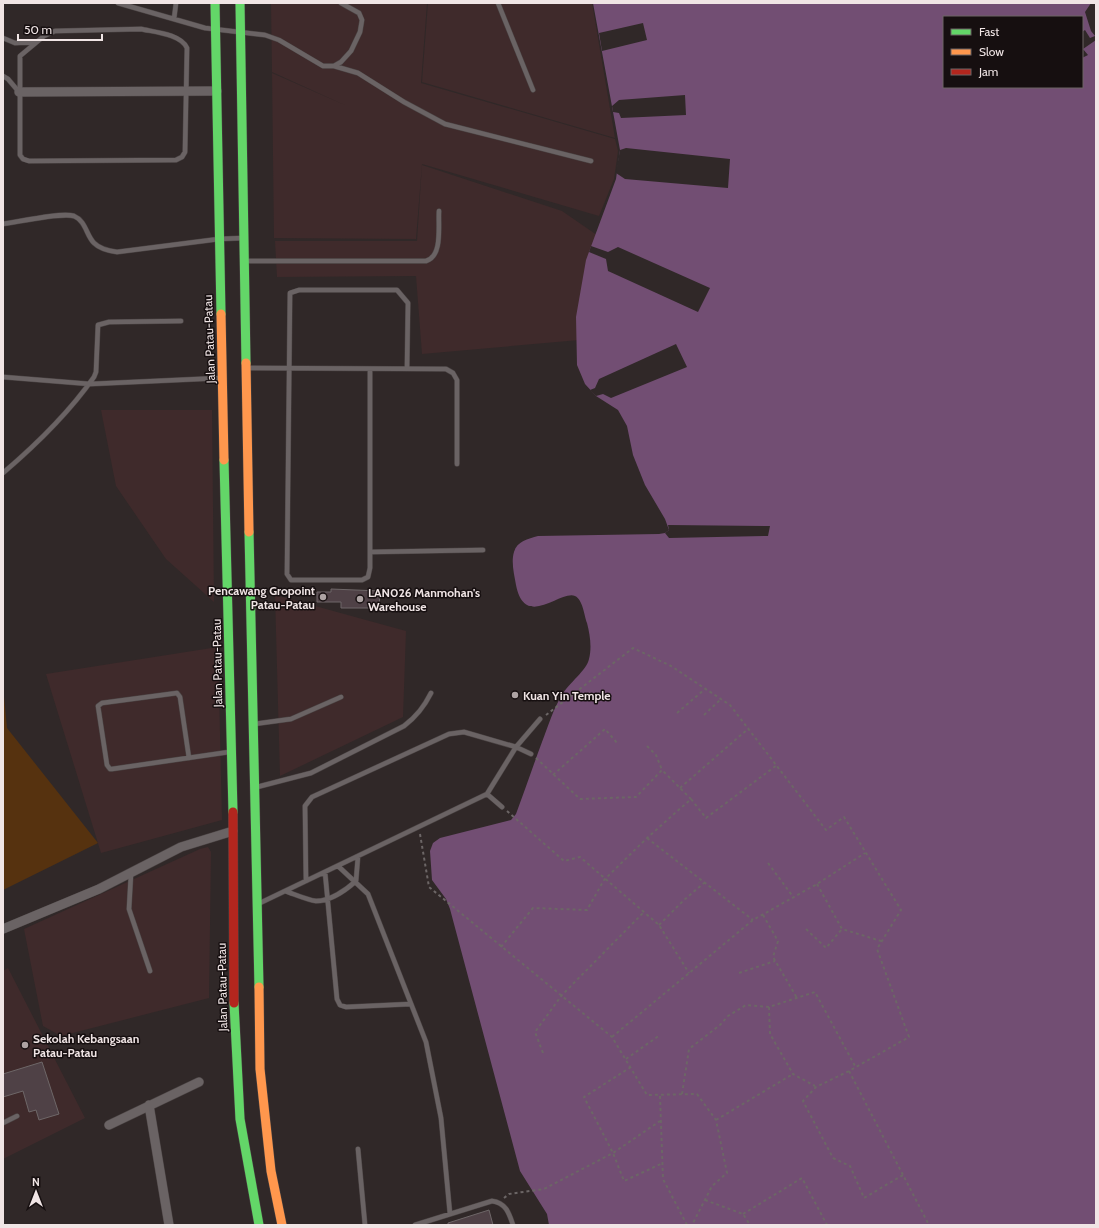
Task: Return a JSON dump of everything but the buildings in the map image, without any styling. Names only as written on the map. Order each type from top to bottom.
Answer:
[{"type":"main road","name":"Jalan Patau-Patau","points":[[215,3],[233,831],[233,989],[236,1068],[240,1119],[259,1225]]},
{"type":"main road","points":[[240,3],[252,724],[258,904],[260,1069],[271,1171],[282,1225]]},
{"type":"street","points":[[19,92],[217,91]]},
{"type":"street","points":[[3,929],[131,874],[181,847],[233,831]]},
{"type":"street","points":[[109,1125],[199,1082]]},
{"type":"street","points":[[149,1105],[169,1225]]},
{"type":"lane","points":[[118,3],[216,29],[265,35],[279,40],[323,66],[334,66],[358,73],[404,102],[445,124],[591,161]]},
{"type":"lane","points":[[174,19],[176,3]]},
{"type":"lane","points":[[334,66],[351,51],[360,32],[362,20],[359,13],[341,3]]},
{"type":"lane","points":[[498,3],[533,90]]},
{"type":"lane","points":[[141,29],[179,38],[185,42],[187,48],[185,152],[182,157],[176,160],[29,161],[23,159],[20,155],[20,58],[37,42],[48,34],[65,30],[141,29]]},
{"type":"lane","points":[[3,38],[15,43],[37,42]]},
{"type":"lane","points":[[3,76],[8,79],[19,92]]},
{"type":"lane","points":[[244,261],[426,262],[431,260],[436,253],[439,211]]},
{"type":"lane","points":[[3,224],[62,215],[74,216],[83,223],[94,243],[107,250],[117,252],[219,239],[243,238]]},
{"type":"lane","points":[[370,370],[370,552],[368,577],[362,580],[291,580],[287,574],[290,293],[300,290],[397,290],[408,303],[407,370]]},
{"type":"lane","points":[[3,473],[39,443],[66,415],[90,384],[96,372],[98,325],[109,322],[180,321]]},
{"type":"lane","points":[[246,368],[446,370],[453,373],[457,380],[457,464]]},
{"type":"lane","points":[[3,378],[90,384],[222,378]]},
{"type":"lane","points":[[370,552],[483,550]]},
{"type":"lane","points":[[255,787],[311,773],[404,726],[415,718],[424,707],[431,692]]},
{"type":"lane","points":[[189,758],[180,697],[177,693],[102,703],[98,706],[107,765],[110,769],[189,758],[231,751]]},
{"type":"lane","points":[[252,724],[291,720],[341,697]]},
{"type":"lane","points":[[258,904],[487,794],[516,747],[540,720]]},
{"type":"lane","points":[[306,881],[305,806],[312,797],[456,732],[464,732],[516,747],[531,754]]},
{"type":"lane","points":[[487,794],[502,807]]},
{"type":"lane","points":[[285,891],[316,901],[328,899],[349,888],[356,881],[358,856]]},
{"type":"lane","points":[[338,866],[356,881],[368,894],[426,1042],[435,1080],[441,1118],[450,1214]]},
{"type":"lane","points":[[325,872],[337,999],[340,1004],[346,1007],[411,1004]]},
{"type":"lane","points":[[131,874],[129,909],[150,970]]},
{"type":"lane","points":[[3,1123],[17,1116]]},
{"type":"lane","points":[[358,1149],[365,1225]]},
{"type":"lane","points":[[416,1225],[487,1202],[498,1202],[506,1208],[512,1225]]},
{"type":"path","points":[[540,720],[633,648],[671,666],[730,705],[826,830],[844,817],[901,910],[877,949],[909,1038],[855,1066],[849,1071],[816,1086],[803,1101],[833,1158],[850,1166],[864,1198],[903,1175]]},
{"type":"path","points":[[678,713],[705,689]]},
{"type":"path","points":[[704,715],[720,699]]},
{"type":"path","points":[[680,788],[749,728]]},
{"type":"path","points":[[553,775],[605,729],[618,744]]},
{"type":"path","points":[[647,746],[656,755],[662,770],[692,799],[706,818],[777,765]]},
{"type":"path","points":[[531,754],[580,799],[636,797],[662,770]]},
{"type":"path","points":[[501,948],[533,908],[587,910],[604,880],[647,838],[692,799]]},
{"type":"path","points":[[502,807],[564,861],[580,857],[604,880],[659,925],[689,973]]},
{"type":"path","points":[[419,826],[429,887],[501,948],[612,1036],[647,1095],[660,1096],[697,1094],[716,1120],[727,1173],[712,1186],[692,1225]]},
{"type":"path","points":[[647,838],[753,920]]},
{"type":"path","points":[[612,1036],[753,920],[794,898],[865,853]]},
{"type":"path","points":[[768,863],[794,898]]},
{"type":"path","points":[[659,925],[684,900],[704,883]]},
{"type":"path","points":[[817,884],[842,929],[881,941]]},
{"type":"path","points":[[543,1053],[535,1032],[562,995],[644,912]]},
{"type":"path","points":[[763,915],[778,941],[773,957],[797,998]]},
{"type":"path","points":[[806,929],[826,948],[842,929]]},
{"type":"path","points":[[739,974],[775,961]]},
{"type":"path","points":[[682,1094],[689,1049],[720,1025],[728,1016],[746,1005],[769,1007],[815,992],[855,1066]]},
{"type":"path","points":[[769,1007],[770,1034],[793,1074],[816,1086]]},
{"type":"path","points":[[626,1059],[660,1035]]},
{"type":"path","points":[[630,1067],[584,1097],[613,1153],[624,1181],[663,1163]]},
{"type":"path","points":[[849,1071],[929,1225]]},
{"type":"path","points":[[716,1120],[793,1074]]},
{"type":"path","points":[[660,1096],[663,1179],[687,1225]]},
{"type":"path","points":[[498,1202],[509,1194],[544,1189],[613,1153],[660,1121]]},
{"type":"path","points":[[743,1214],[802,1178],[827,1225]]},
{"type":"path","points":[[704,1200],[743,1214],[750,1225]]},
{"type":"shaded area","points":[[271,3],[427,3],[421,83],[615,139],[618,151],[614,179],[599,216],[422,164],[416,239],[274,238],[272,73],[347,106],[272,72]]},
{"type":"shaded area","points":[[428,3],[592,3],[615,138],[422,82]]},
{"type":"shaded area","points":[[593,3],[1091,3],[1085,12],[1091,31],[1096,37],[1096,1225],[549,1225],[547,1214],[520,1171],[450,909],[446,899],[432,880],[430,851],[433,843],[440,838],[511,820],[516,814],[556,706],[565,691],[588,663],[590,654],[589,632],[580,601],[575,596],[569,596],[535,607],[527,605],[521,598],[516,585],[513,564],[515,548],[523,541],[538,536],[659,534],[665,533],[669,530],[665,519],[645,485],[633,455],[627,426],[618,410],[596,396],[585,384],[577,365],[576,317],[586,260],[616,179],[620,150]]},
{"type":"shaded area","points":[[422,165],[562,211],[607,242],[579,340],[422,354],[416,276],[277,277],[275,241],[417,241]]},
{"type":"shaded area","points":[[101,410],[212,410],[214,602],[166,559],[116,486]]},
{"type":"shaded area","points":[[275,595],[406,631],[403,717],[280,776]]},
{"type":"shaded area","points":[[218,647],[222,820],[101,853],[46,674]]},
{"type":"shaded area","points":[[3,686],[7,728],[98,843],[3,890]]},
{"type":"shaded area","points":[[208,847],[211,852],[209,998],[61,1036],[43,1026],[24,929],[200,849]]},
{"type":"shaded area","name":"Sekolah Kebangsaan Patau-Patau","points":[[8,968],[85,1118],[3,1159],[3,971]]},
{"type":"pier","points":[[643,23],[647,40],[602,51],[599,33]]},
{"type":"pier","points":[[1085,30],[1090,38],[1095,36],[1096,40],[1083,49],[1083,31]]},
{"type":"pier","points":[[1083,49],[1088,55],[1083,58]]},
{"type":"pier","points":[[685,95],[686,115],[621,118],[619,113],[613,112],[612,106],[619,100]]},
{"type":"pier","points":[[626,148],[730,159],[728,188],[625,179],[616,173],[620,150]]},
{"type":"pier","points":[[591,246],[608,252],[618,247],[710,288],[698,312],[608,271],[606,259],[589,252]]},
{"type":"pier","points":[[676,344],[687,367],[611,398],[603,394],[596,396],[590,390],[595,388],[599,379]]},
{"type":"pier","points":[[668,525],[770,526],[768,536],[669,538],[665,533],[669,530]]},
{"type":"traffic: fast","points":[[215,3],[221,314]]},
{"type":"traffic: fast","points":[[240,3],[246,363]]},
{"type":"traffic: fast","points":[[224,460],[233,812]]},
{"type":"traffic: fast","points":[[249,532],[259,987]]},
{"type":"traffic: fast","points":[[234,1003],[240,1119],[259,1225]]},
{"type":"traffic: slow","points":[[221,314],[224,460]]},
{"type":"traffic: slow","points":[[246,363],[249,532]]},
{"type":"traffic: slow","points":[[259,987],[260,1069],[271,1171],[282,1225]]},
{"type":"traffic: jam","points":[[233,812],[234,1003]]},
{"type":"place","name":"Pencawang Gropoint Patau-Patau","points":[[323,597]]},
{"type":"place","name":"LAN026 Manmohan's Warehouse","points":[[360,599]]},
{"type":"place","name":"Kuan Yin Temple","points":[[515,695]]},
{"type":"place","name":"Sekolah Kebangsaan Patau-Patau","points":[[25,1045]]}]
